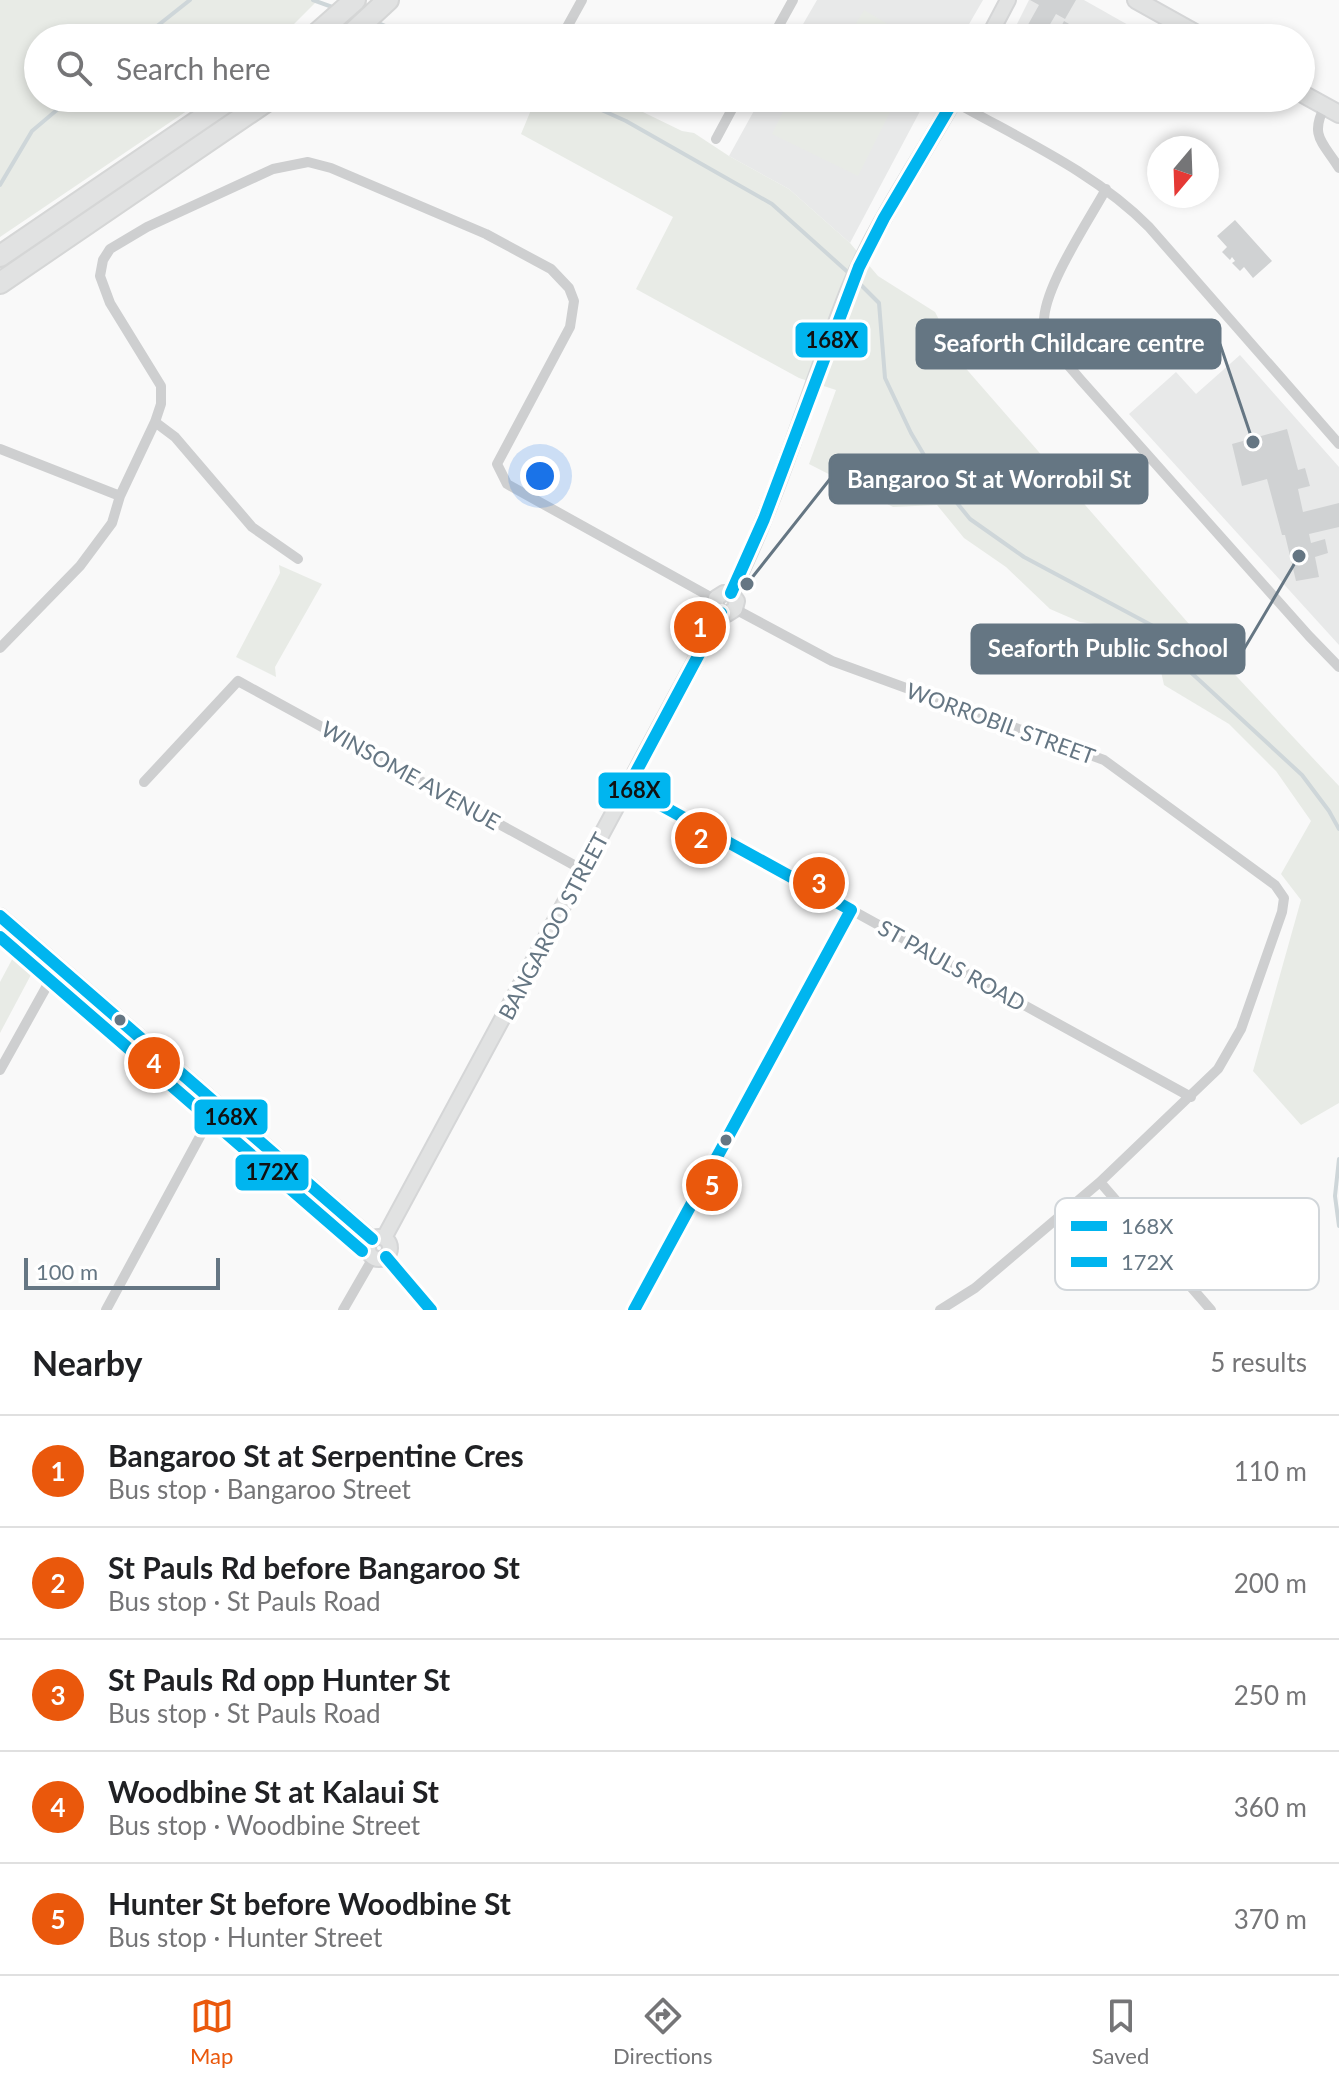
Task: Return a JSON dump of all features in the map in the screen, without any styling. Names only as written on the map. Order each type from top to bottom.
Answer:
[{"type":"highway","points":[[328,24],[348,7]]},
{"type":"highway","points":[[0,256],[211,112]]},
{"type":"highway","points":[[0,283],[250,112]]},
{"type":"main road","points":[[1136,0],[1179,24]]},
{"type":"street","points":[[569,24],[582,0]]},
{"type":"street","points":[[780,24],[793,0]]},
{"type":"street","points":[[995,24],[1008,0]]},
{"type":"street","points":[[1332,110],[1317,122],[1317,132],[1339,168]]},
{"type":"street","points":[[716,139],[730,112]]},
{"type":"street","points":[[724,607],[737,601],[731,593],[782,478],[848,290],[947,112]]},
{"type":"street","points":[[976,112],[1106,189],[1149,227],[1339,444]]},
{"type":"street","name":"WORROBIL STREET","points":[[155,422],[161,404],[161,386],[110,303],[100,276],[103,260],[110,249],[147,227],[273,169],[298,163],[319,164],[486,234],[551,269],[564,281],[574,301],[570,327],[497,464],[507,484],[724,607],[832,661],[1104,760],[1275,885],[1284,898],[1282,912],[1241,1029],[1218,1069],[1191,1097]]},
{"type":"street","points":[[1106,189],[1049,295],[1044,317],[1048,337],[1080,379],[1339,667]]},
{"type":"street","points":[[0,648],[80,566],[112,523],[120,496],[155,422],[175,437],[252,527],[298,559]]},
{"type":"street","points":[[0,449],[120,496]]},
{"type":"street","name":"BANGAROO STREET","points":[[378,1239],[583,870],[724,607]]},
{"type":"street","name":"WINSOME AVENUE","points":[[144,782],[238,681],[583,870]]},
{"type":"street","name":"ST PAULS ROAD","points":[[628,787],[1191,1097]]},
{"type":"street","points":[[634,1310],[851,910]]},
{"type":"street","points":[[0,916],[217,1105],[378,1239],[368,1247],[431,1310]]},
{"type":"street","points":[[0,1070],[58,966]]},
{"type":"street","points":[[1081,1198],[1191,1097]]},
{"type":"street","points":[[106,1310],[217,1105]]},
{"type":"street","points":[[1100,1182],[1114,1198]]},
{"type":"street","points":[[940,1310],[975,1288],[1055,1220]]},
{"type":"street","points":[[343,1310],[380,1258]]},
{"type":"street","points":[[1194,1290],[1211,1310]]},
{"type":"shaded area","points":[[0,0],[318,0],[294,24],[24,24],[24,112],[185,112],[0,237]]},
{"type":"shaded area","points":[[817,0],[983,0],[969,24],[803,24]]},
{"type":"shaded area","points":[[1029,0],[1084,0],[1126,24],[1017,24]]},
{"type":"shaded area","points":[[864,10],[888,24],[856,24]]},
{"type":"shaded area","points":[[530,112],[643,112],[682,131],[694,133],[789,189],[850,243],[878,276],[935,312],[962,364],[1210,648],[1339,786],[1339,1103],[1301,1125],[1253,1071],[1301,900],[1281,874],[1311,821],[1276,771],[1229,724],[1164,685],[1157,654],[1116,627],[1080,622],[1050,609],[1006,567],[964,538],[937,505],[893,507],[809,464],[836,390],[799,378],[636,289],[673,217],[521,134]]},
{"type":"shaded area","points":[[753,112],[920,112],[850,243],[789,189],[729,156]]},
{"type":"shaded area","points":[[783,112],[890,112],[858,176],[772,134]]},
{"type":"shaded area","points":[[1240,355],[1339,467],[1339,645],[1129,414],[1176,372],[1196,394]]},
{"type":"shaded area","points":[[279,565],[322,584],[275,667],[276,677],[236,657],[280,573]]},
{"type":"shaded area","points":[[16,952],[32,965],[33,971],[0,1033],[0,982]]},
{"type":"building","points":[[1030,0],[1076,0],[1065,19],[1056,14],[1050,24],[1028,24],[1039,5]]},
{"type":"building","points":[[1235,220],[1272,261],[1253,278],[1244,267],[1240,271],[1232,263],[1235,261],[1232,257],[1230,260],[1222,252],[1227,247],[1217,236]]},
{"type":"building","points":[[1287,429],[1298,470],[1305,468],[1310,486],[1298,489],[1303,512],[1339,503],[1339,527],[1309,534],[1311,543],[1325,539],[1328,553],[1315,557],[1319,577],[1296,581],[1267,479],[1242,486],[1232,444]]},
{"type":"waterway","points":[[160,24],[190,0]]},
{"type":"waterway","points":[[313,0],[335,8]]},
{"type":"waterway","points":[[373,21],[381,24]]},
{"type":"waterway","points":[[0,185],[32,131],[54,112]]},
{"type":"waterway","points":[[606,112],[772,204],[851,275]]},
{"type":"waterway","points":[[857,281],[879,303],[885,378],[911,433],[940,482],[970,519],[1024,557],[1153,626],[1185,667],[1302,775],[1339,829]]},
{"type":"waterway","points":[[1339,1159],[1335,1196],[1339,1226]]},
{"type":"transit line","name":"168X","points":[[731,593],[764,519],[859,267],[947,112]]},
{"type":"transit line","name":"168X","points":[[628,787],[721,613]]},
{"type":"transit line","name":"168X","points":[[628,787],[851,910]]},
{"type":"transit line","name":"168X","points":[[634,1310],[851,910]]},
{"type":"transit line","name":"168X","points":[[0,916],[372,1239]]},
{"type":"transit line","name":"172X","points":[[0,937],[362,1251]]},
{"type":"transit line","name":"168X","points":[[386,1257],[431,1310]]},
{"type":"place","name":"Seaforth Childcare centre","points":[[1253,442]]},
{"type":"place","name":"Seaforth Public School","points":[[1299,556]]},
{"type":"place","name":"Bangaroo St at Worrobil St","points":[[747,584]]},
{"type":"place","name":"Bangaroo St at Serpentine Cres","points":[[700,627]]},
{"type":"place","name":"St Pauls Rd before Bangaroo St","points":[[701,838]]},
{"type":"place","name":"St Pauls Rd opp Hunter St","points":[[819,883]]},
{"type":"place","name":"Woodbine St at Kalaui St","points":[[154,1063]]},
{"type":"place","name":"Hunter St before Woodbine St","points":[[712,1185]]}]
